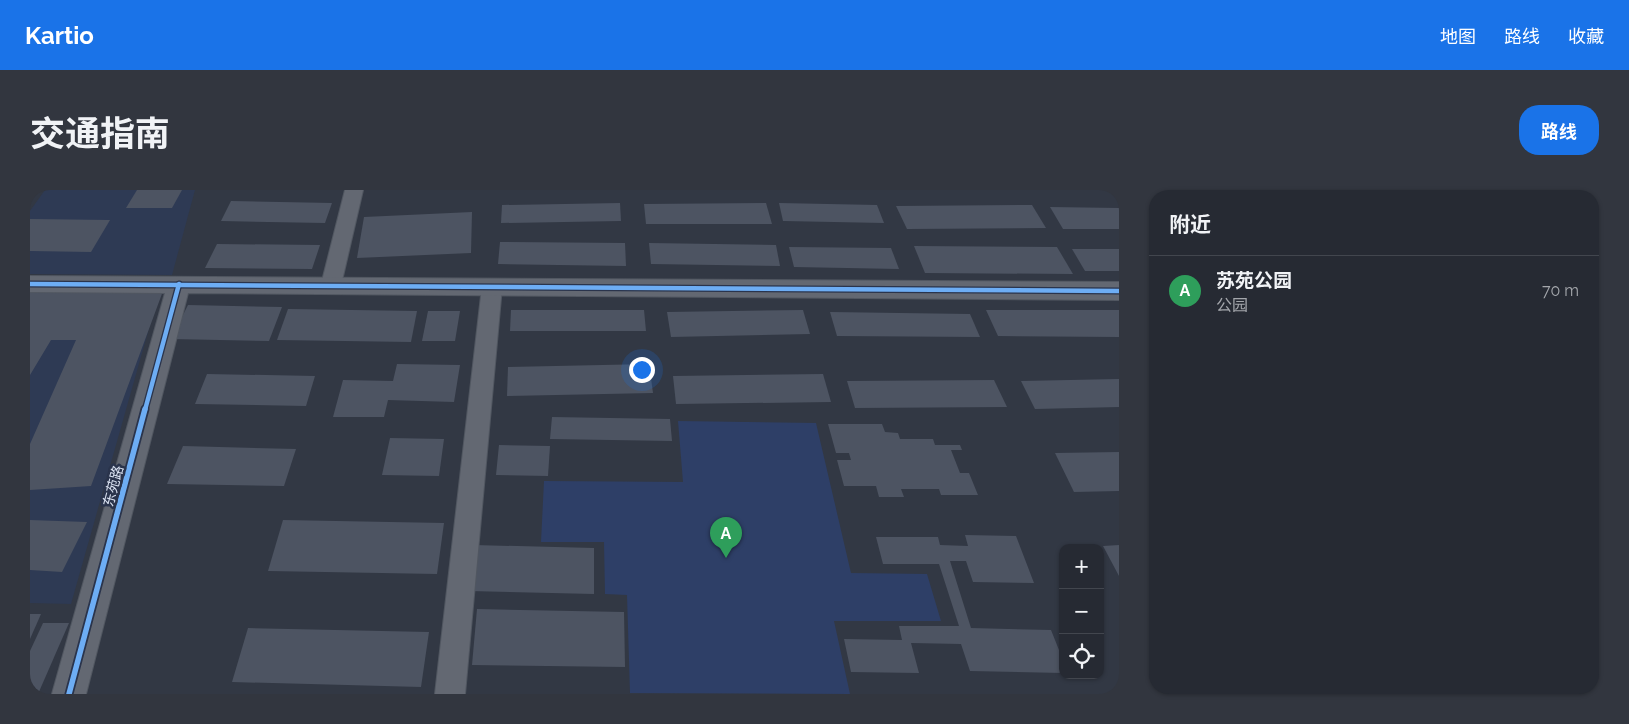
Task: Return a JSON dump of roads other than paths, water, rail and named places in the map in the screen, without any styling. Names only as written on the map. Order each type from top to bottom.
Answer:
[{"type":"street","points":[[331,285],[354,190]]},
{"type":"street","points":[[30,284],[1119,292]]},
{"type":"street","name":"东苑路","points":[[69,694],[179,284]]},
{"type":"street","points":[[450,694],[492,287]]},
{"type":"place","name":"苏苑公园","points":[[726,558]]}]
